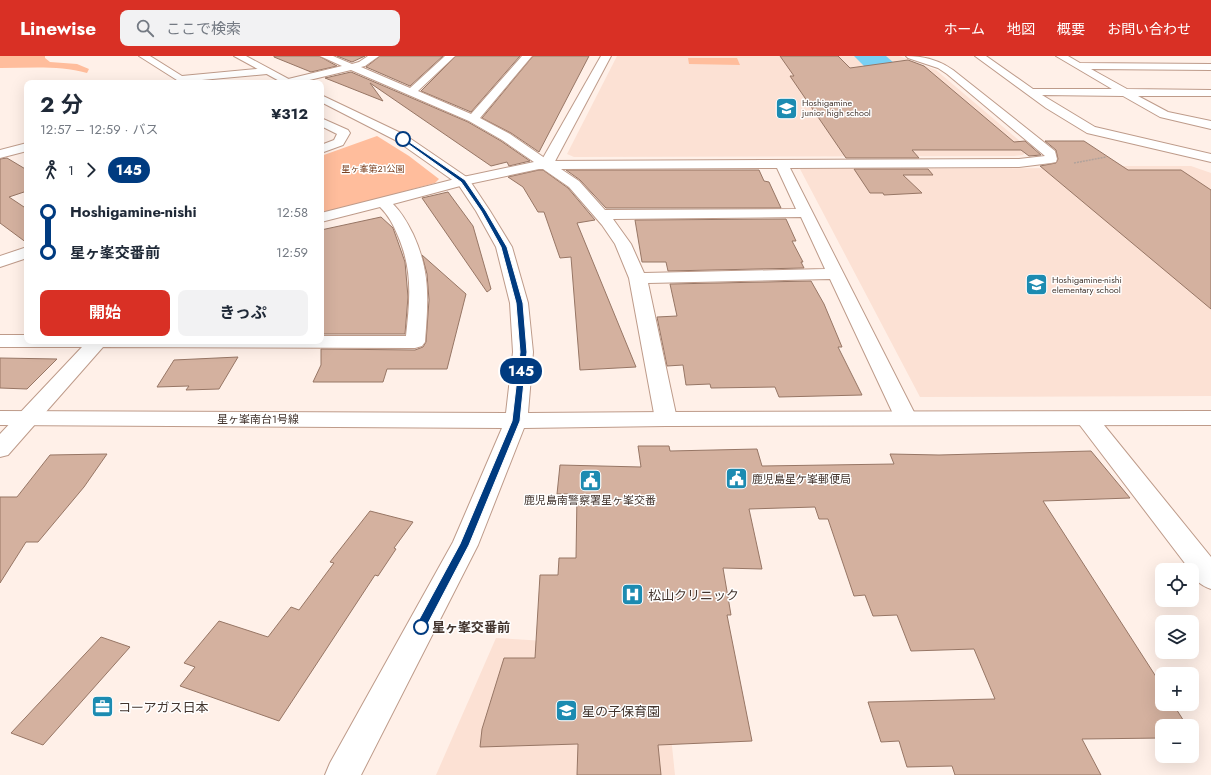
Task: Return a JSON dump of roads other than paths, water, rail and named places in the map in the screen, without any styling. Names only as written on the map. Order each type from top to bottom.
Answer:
[{"type":"street","points":[[144,56],[180,79],[267,71]]},
{"type":"street","points":[[239,56],[285,80]]},
{"type":"street","points":[[326,56],[473,119],[506,137],[574,184],[622,244],[638,278],[666,419]]},
{"type":"street","points":[[297,80],[362,64],[374,56]]},
{"type":"street","points":[[411,92],[450,56]]},
{"type":"street","points":[[473,119],[527,56]]},
{"type":"street","points":[[546,165],[606,56]]},
{"type":"street","points":[[324,217],[463,181],[546,165],[1019,163],[1051,159],[1051,154],[950,72],[941,66],[911,56]]},
{"type":"street","points":[[980,56],[1050,106],[1091,130],[1211,158]]},
{"type":"street","points":[[1062,56],[1164,115],[1211,125]]},
{"type":"street","points":[[1079,66],[1211,67]]},
{"type":"street","points":[[1030,92],[1211,93]]},
{"type":"street","points":[[324,100],[401,138],[463,181],[504,247],[519,303],[523,352],[516,421],[465,545],[342,775]]},
{"type":"street","points":[[324,123],[344,133],[339,142],[324,148]]},
{"type":"street","points":[[0,154],[24,148]]},
{"type":"street","points":[[782,164],[906,418]]},
{"type":"street","points":[[324,342],[415,342],[419,299],[418,275],[414,252],[396,215],[383,202]]},
{"type":"street","points":[[600,215],[806,213]]},
{"type":"street","points":[[0,262],[24,253]]},
{"type":"street","points":[[638,278],[835,274]]},
{"type":"street","points":[[0,341],[24,341]]},
{"type":"street","points":[[0,449],[95,344]]},
{"type":"street","name":"星ヶ峯南台1号線","points":[[0,418],[516,421],[666,419],[1211,418]]},
{"type":"street","points":[[1087,418],[1211,577]]},
{"type":"water","points":[[854,56],[886,56],[903,71],[869,71]]},
{"type":"place","name":"Hoshigamine junior high school","points":[[786,108]]},
{"type":"place","name":"Hoshigamine-nishi elementary school","points":[[1036,285]]},
{"type":"place","name":"鹿児島星ケ峯郵便局","points":[[737,479]]},
{"type":"place","name":"鹿児島南警察署星ヶ峯交番","points":[[590,480]]},
{"type":"place","name":"松山クリニック","points":[[633,595]]},
{"type":"place","name":"星ヶ峯交番前","points":[[421,627]]},
{"type":"place","name":"コーアガス日本","points":[[102,707]]},
{"type":"place","name":"星の子保育園","points":[[566,711]]},
{"type":"park label","name":"星ヶ峯第21公園","points":[[373,169]]}]
